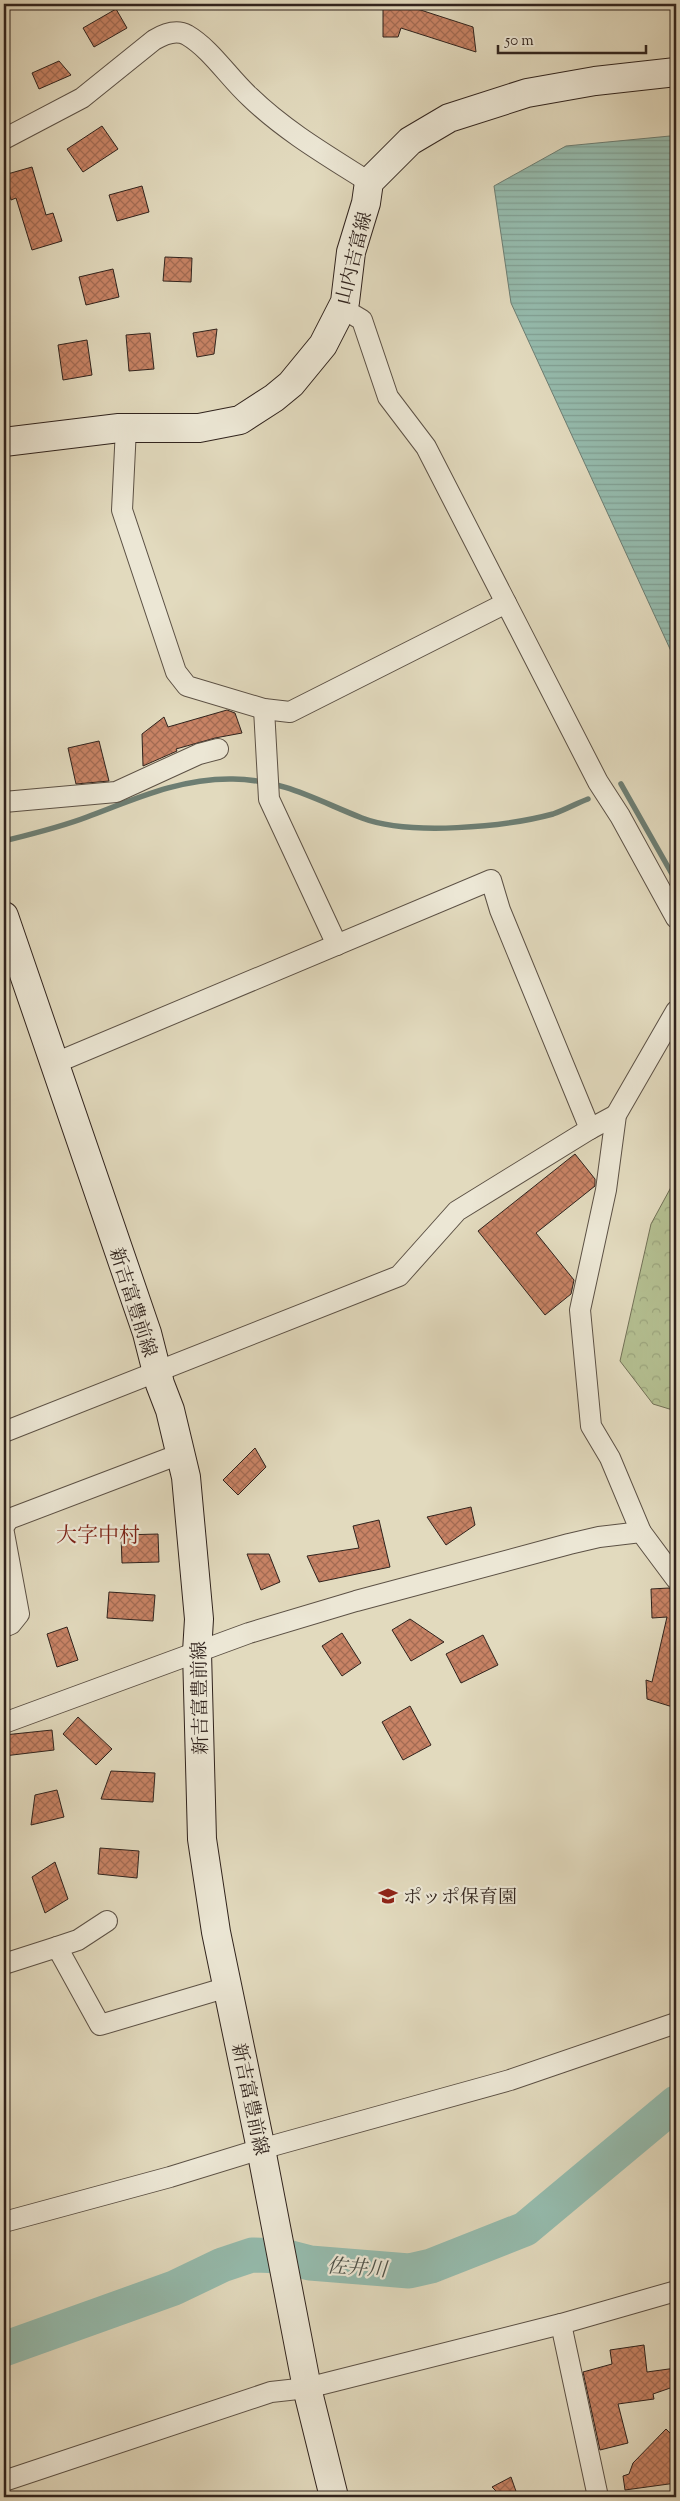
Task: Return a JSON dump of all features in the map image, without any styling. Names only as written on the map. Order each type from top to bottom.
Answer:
[{"type":"main road","points":[[369,182],[410,141],[448,118],[527,93],[560,86],[676,72]]},
{"type":"main road","name":"山内吉富線","points":[[4,442],[126,428],[199,428],[240,420],[274,398],[291,384],[323,345],[345,302],[351,252],[366,203],[369,182]]},
{"type":"main road","name":"新吉富豊前線","points":[[4,916],[147,1333],[157,1372],[170,1410],[186,1477],[197,1600],[202,1839],[216,1932],[261,2149],[307,2388],[334,2497]]},
{"type":"street","points":[[4,139],[82,98],[154,40],[166,34],[178,32],[186,34],[197,43],[250,98],[292,133],[369,182]]},
{"type":"street","points":[[342,308],[362,320],[388,397],[426,446],[598,782],[620,816],[676,918]]},
{"type":"street","points":[[126,428],[122,510],[176,672],[187,686],[264,709],[290,712],[506,603]]},
{"type":"street","points":[[264,709],[268,799],[338,945]]},
{"type":"street","points":[[4,802],[116,792],[199,754],[218,749]]},
{"type":"street","points":[[54,1064],[491,880],[500,910],[590,1129]]},
{"type":"street","points":[[676,1011],[616,1115],[606,1190],[580,1310],[591,1426],[610,1458],[641,1532],[676,1579]]},
{"type":"street","points":[[4,1432],[399,1276],[457,1211],[616,1115]]},
{"type":"street","points":[[4,1526],[9,1518],[180,1454]]},
{"type":"street","points":[[4,1723],[248,1633],[356,1601],[569,1544],[599,1537],[641,1532]]},
{"type":"street","points":[[4,1533],[19,1614],[11,1624],[4,1627]]},
{"type":"street","points":[[4,1964],[78,1940],[107,1921]]},
{"type":"street","points":[[58,1947],[100,2025],[228,1987]]},
{"type":"street","points":[[4,2222],[170,2177],[261,2149],[510,2080],[676,2023]]},
{"type":"street","points":[[4,2481],[271,2392],[307,2388],[561,2324],[676,2291]]},
{"type":"street","points":[[561,2324],[598,2497]]},
{"type":"green space","points":[[676,1178],[676,1411],[653,1404],[620,1361],[651,1224]]},
{"type":"shaded area","points":[[670,136],[676,139],[676,662],[511,303],[494,186],[566,146]]},
{"type":"building","points":[[383,4],[402,4],[473,27],[476,52],[401,28],[398,37],[383,37]]},
{"type":"building","points":[[116,9],[127,28],[94,47],[83,28]]},
{"type":"building","points":[[59,61],[71,75],[39,89],[32,73]]},
{"type":"building","points":[[102,126],[118,149],[83,172],[67,149]]},
{"type":"building","points":[[32,167],[46,215],[53,213],[62,241],[32,250],[16,198],[11,200],[4,175]]},
{"type":"building","points":[[142,186],[149,212],[117,221],[109,195]]},
{"type":"building","points":[[165,257],[192,258],[191,282],[163,281]]},
{"type":"building","points":[[113,269],[119,297],[86,305],[79,277]]},
{"type":"building","points":[[217,329],[214,354],[197,357],[193,333]]},
{"type":"building","points":[[150,333],[154,369],[129,371],[126,335]]},
{"type":"building","points":[[87,340],[92,375],[63,380],[58,345]]},
{"type":"building","points":[[227,710],[235,713],[242,733],[215,738],[176,749],[177,751],[143,766],[142,734],[164,717],[168,727]]},
{"type":"building","points":[[99,741],[109,781],[76,784],[68,748]]},
{"type":"building","points":[[575,1154],[595,1179],[595,1186],[536,1233],[574,1280],[571,1294],[545,1315],[478,1231]]},
{"type":"building","points":[[255,1448],[266,1467],[238,1495],[223,1480]]},
{"type":"building","points":[[471,1507],[475,1525],[446,1545],[427,1517]]},
{"type":"building","points":[[379,1520],[390,1567],[319,1582],[307,1556],[359,1548],[353,1526]]},
{"type":"building","points":[[158,1534],[159,1562],[122,1563],[121,1535]]},
{"type":"building","points":[[247,1554],[269,1554],[280,1582],[261,1590]]},
{"type":"building","points":[[669,1588],[672,1590],[673,1605],[676,1605],[676,1708],[647,1699],[646,1680],[652,1682],[667,1617],[652,1618],[651,1589]]},
{"type":"building","points":[[109,1592],[155,1595],[153,1621],[107,1618]]},
{"type":"building","points":[[410,1619],[444,1642],[411,1661],[392,1630]]},
{"type":"building","points":[[67,1627],[78,1660],[57,1667],[47,1634]]},
{"type":"building","points":[[342,1633],[361,1663],[342,1676],[322,1646]]},
{"type":"building","points":[[483,1635],[498,1665],[461,1683],[446,1654]]},
{"type":"building","points":[[410,1706],[431,1745],[403,1760],[382,1722]]},
{"type":"building","points":[[78,1717],[112,1749],[96,1765],[63,1734]]},
{"type":"building","points":[[52,1730],[54,1750],[4,1756],[4,1735]]},
{"type":"building","points":[[111,1771],[155,1773],[153,1802],[101,1799]]},
{"type":"building","points":[[57,1790],[64,1817],[31,1825],[35,1795]]},
{"type":"building","points":[[100,1848],[139,1851],[137,1878],[98,1874]]},
{"type":"building","points":[[55,1862],[68,1899],[45,1913],[32,1877]]},
{"type":"building","points":[[644,2345],[647,2372],[676,2368],[676,2386],[653,2394],[654,2399],[618,2404],[628,2443],[600,2450],[583,2372],[612,2364],[610,2350]]},
{"type":"building","points":[[666,2429],[676,2439],[676,2483],[625,2490],[623,2476],[629,2474],[633,2463]]},
{"type":"building","points":[[511,2477],[518,2497],[502,2497],[492,2487]]},
{"type":"waterway","points":[[4,841],[67,824],[158,791],[195,782],[213,780],[233,779],[268,783],[299,792],[362,818],[382,824],[405,827],[457,828],[510,823],[553,814],[588,799]]},
{"type":"waterway","points":[[621,784],[676,881]]},
{"type":"waterway","name":"佐井川","points":[[4,2349],[174,2288],[222,2265],[252,2255],[283,2256],[310,2263],[409,2271],[431,2266],[525,2229],[676,2103]]},
{"type":"place","name":"ポッポ保育園","points":[[388,1896]]},
{"type":"district","name":"大字中村","points":[[98,1535]]}]
